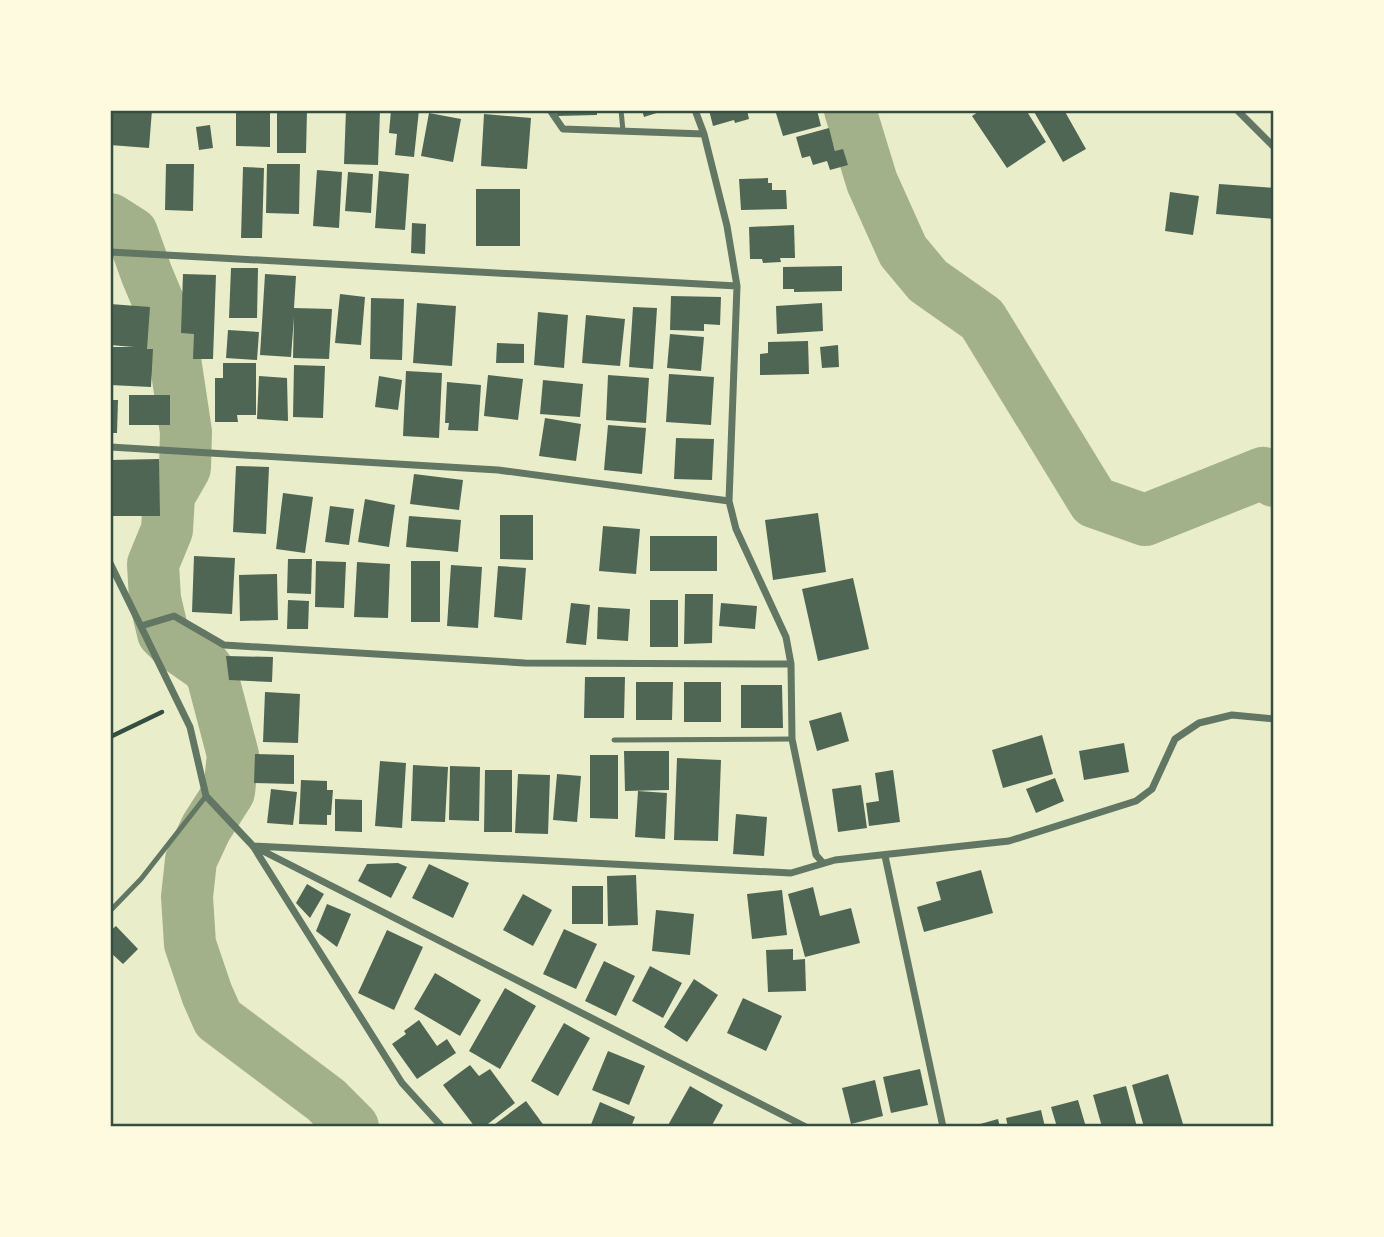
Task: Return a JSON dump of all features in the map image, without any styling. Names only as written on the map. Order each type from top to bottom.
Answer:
[{"type":"street","points":[[550,110],[563,129],[704,134]]},
{"type":"street","points":[[695,110],[704,134],[727,226],[737,286],[729,501],[736,529],[786,637],[791,664],[792,739],[816,855],[823,863]]},
{"type":"street","points":[[1237,110],[1274,147]]},
{"type":"street","points":[[110,252],[737,286]]},
{"type":"street","points":[[110,447],[498,470],[729,501]]},
{"type":"street","points":[[110,563],[190,727],[206,796],[253,846],[402,1083],[442,1127]]},
{"type":"street","points":[[141,626],[174,616],[224,645],[525,663],[791,664]]},
{"type":"street","points":[[253,846],[791,873],[823,863],[1009,841],[1136,802],[1152,789],[1175,739],[1199,723],[1232,715],[1274,719]]},
{"type":"street","points":[[253,846],[806,1127]]},
{"type":"street","points":[[885,856],[943,1127]]},
{"type":"lane","points":[[621,110],[623,131]]},
{"type":"lane","points":[[614,740],[792,739]]},
{"type":"lane","points":[[110,911],[141,879],[206,796]]},
{"type":"path","points":[[110,737],[178,704]]},
{"type":"building","points":[[113,110],[152,110],[149,148],[110,145]]},
{"type":"building","points":[[236,110],[270,110],[270,147],[236,146]]},
{"type":"building","points":[[277,110],[307,110],[306,153],[277,153]]},
{"type":"building","points":[[346,110],[380,110],[378,165],[344,164]]},
{"type":"building","points":[[391,110],[419,110],[414,157],[395,155],[397,134],[389,133]]},
{"type":"building","points":[[557,110],[597,110],[597,115],[557,116]]},
{"type":"building","points":[[642,110],[663,110],[663,111],[644,117]]},
{"type":"building","points":[[709,110],[747,110],[749,119],[713,126]]},
{"type":"building","points":[[775,110],[817,110],[821,126],[783,136]]},
{"type":"building","points":[[981,110],[1026,110],[1046,142],[1007,168],[972,116]]},
{"type":"building","points":[[1033,110],[1064,110],[1086,149],[1063,162]]},
{"type":"building","points":[[429,113],[461,119],[453,162],[421,156]]},
{"type":"building","points":[[484,114],[531,118],[527,169],[481,166]]},
{"type":"building","points":[[210,125],[213,148],[199,150],[196,127]]},
{"type":"building","points":[[829,128],[835,151],[843,149],[848,165],[830,170],[827,161],[813,165],[810,156],[802,158],[796,137]]},
{"type":"building","points":[[166,164],[194,164],[193,211],[165,210]]},
{"type":"building","points":[[267,164],[300,164],[299,214],[266,213]]},
{"type":"building","points":[[243,167],[264,168],[262,238],[241,238]]},
{"type":"building","points":[[317,170],[342,172],[339,228],[313,226]]},
{"type":"building","points":[[379,171],[409,174],[405,230],[375,228]]},
{"type":"building","points":[[348,172],[373,174],[371,213],[345,211]]},
{"type":"building","points":[[768,178],[768,183],[772,183],[772,190],[786,190],[787,209],[741,210],[739,179]]},
{"type":"building","points":[[1219,184],[1274,188],[1274,219],[1216,214]]},
{"type":"building","points":[[476,189],[520,189],[520,246],[476,246]]},
{"type":"building","points":[[1170,192],[1199,196],[1193,235],[1165,231]]},
{"type":"building","points":[[412,223],[426,224],[425,254],[411,253]]},
{"type":"building","points":[[794,225],[795,258],[780,258],[781,262],[763,263],[762,259],[750,259],[749,227]]},
{"type":"building","points":[[842,266],[842,291],[794,292],[794,289],[783,289],[783,267]]},
{"type":"building","points":[[231,268],[258,268],[257,318],[229,318]]},
{"type":"building","points":[[183,274],[216,275],[213,359],[193,359],[194,334],[181,333]]},
{"type":"building","points":[[265,274],[296,276],[294,308],[332,309],[329,359],[293,358],[294,317],[291,357],[260,355]]},
{"type":"building","points":[[340,294],[365,297],[361,345],[335,343]]},
{"type":"building","points":[[671,296],[721,297],[720,325],[704,324],[704,331],[670,330]]},
{"type":"building","points":[[371,298],[404,299],[402,360],[370,359]]},
{"type":"building","points":[[417,303],[456,306],[452,366],[413,363]]},
{"type":"building","points":[[822,303],[823,331],[777,334],[776,306]]},
{"type":"building","points":[[110,304],[150,307],[147,349],[153,349],[151,387],[110,385],[112,347],[134,347],[110,345]]},
{"type":"building","points":[[633,307],[657,308],[653,369],[629,367]]},
{"type":"building","points":[[538,312],[568,315],[564,368],[534,365]]},
{"type":"building","points":[[586,315],[625,319],[620,366],[582,363]]},
{"type":"building","points":[[228,330],[259,332],[257,360],[226,358]]},
{"type":"building","points":[[670,334],[704,337],[701,371],[667,368]]},
{"type":"building","points":[[808,341],[809,374],[760,375],[760,354],[768,353],[768,342]]},
{"type":"building","points":[[497,343],[524,344],[524,363],[496,363]]},
{"type":"building","points":[[838,345],[839,367],[822,368],[820,347]]},
{"type":"building","points":[[223,363],[256,363],[256,415],[237,415],[238,422],[215,422],[215,378],[223,378]]},
{"type":"building","points":[[294,365],[325,366],[323,418],[293,417]]},
{"type":"building","points":[[406,371],[442,373],[439,438],[403,436]]},
{"type":"building","points":[[669,374],[714,377],[711,425],[666,422]]},
{"type":"building","points":[[488,375],[523,379],[518,420],[484,416]]},
{"type":"building","points":[[608,375],[649,378],[646,423],[606,420]]},
{"type":"building","points":[[259,376],[287,378],[288,421],[257,419]]},
{"type":"building","points":[[379,376],[402,380],[398,410],[375,407]]},
{"type":"building","points":[[543,380],[583,384],[580,417],[540,414]]},
{"type":"building","points":[[447,382],[481,385],[478,431],[448,430],[449,423],[445,423]]},
{"type":"building","points":[[129,395],[170,395],[170,425],[129,425]]},
{"type":"building","points":[[110,400],[118,400],[117,433],[110,433]]},
{"type":"building","points":[[545,418],[581,424],[576,461],[539,456]]},
{"type":"building","points":[[608,425],[646,428],[642,474],[604,470]]},
{"type":"building","points":[[676,438],[714,439],[712,480],[674,479]]},
{"type":"building","points":[[159,459],[160,516],[113,516],[111,460]]},
{"type":"building","points":[[236,466],[269,467],[266,534],[233,532]]},
{"type":"building","points":[[414,474],[463,480],[459,510],[410,504]]},
{"type":"building","points":[[283,493],[313,497],[305,553],[276,549]]},
{"type":"building","points":[[365,499],[395,505],[389,547],[358,542]]},
{"type":"building","points":[[330,506],[354,509],[349,545],[325,542]]},
{"type":"building","points":[[818,513],[826,572],[773,580],[765,520]]},
{"type":"building","points":[[500,515],[533,515],[533,560],[500,559]]},
{"type":"building","points":[[409,516],[461,520],[458,552],[406,547]]},
{"type":"building","points":[[603,526],[640,529],[636,574],[599,571]]},
{"type":"building","points":[[650,536],[717,536],[717,571],[650,571]]},
{"type":"building","points":[[194,556],[235,558],[232,614],[192,612]]},
{"type":"building","points":[[288,559],[312,559],[311,594],[287,593]]},
{"type":"building","points":[[316,561],[346,562],[344,608],[315,607]]},
{"type":"building","points":[[411,561],[440,561],[440,622],[411,622]]},
{"type":"building","points":[[357,562],[390,564],[388,618],[354,617]]},
{"type":"building","points":[[451,565],[482,567],[478,628],[447,626]]},
{"type":"building","points":[[498,566],[526,568],[522,620],[494,617]]},
{"type":"building","points":[[277,574],[278,620],[240,621],[239,575]]},
{"type":"building","points":[[853,578],[869,649],[818,661],[802,589]]},
{"type":"building","points":[[685,594],[713,594],[712,643],[684,644]]},
{"type":"building","points":[[288,600],[309,601],[308,629],[287,629]]},
{"type":"building","points":[[650,600],[678,600],[678,647],[650,647]]},
{"type":"building","points":[[571,603],[590,605],[586,645],[566,643]]},
{"type":"building","points":[[721,603],[757,606],[755,629],[719,626]]},
{"type":"building","points":[[598,607],[630,609],[628,641],[597,639]]},
{"type":"building","points":[[226,656],[273,657],[272,682],[229,680]]},
{"type":"building","points":[[585,677],[625,677],[624,718],[584,718]]},
{"type":"building","points":[[636,682],[673,682],[672,720],[636,720]]},
{"type":"building","points":[[684,682],[721,682],[721,722],[684,722]]},
{"type":"building","points":[[741,685],[782,685],[783,728],[741,728]]},
{"type":"building","points":[[265,692],[300,694],[298,743],[263,742]]},
{"type":"building","points":[[841,712],[849,741],[817,751],[809,721]]},
{"type":"building","points":[[1042,735],[1053,774],[1003,788],[992,750]]},
{"type":"building","points":[[1124,743],[1129,772],[1084,780],[1079,751]]},
{"type":"building","points":[[624,751],[669,751],[669,790],[625,791]]},
{"type":"building","points":[[255,754],[294,755],[294,784],[254,783]]},
{"type":"building","points":[[590,755],[618,755],[618,819],[590,818]]},
{"type":"building","points":[[677,758],[721,760],[718,841],[674,840]]},
{"type":"building","points":[[380,761],[406,763],[402,828],[375,826]]},
{"type":"building","points":[[413,765],[448,767],[445,822],[411,821]]},
{"type":"building","points":[[450,766],[480,767],[479,821],[449,820]]},
{"type":"building","points":[[485,770],[512,770],[512,832],[484,832]]},
{"type":"building","points":[[893,770],[900,822],[869,826],[866,803],[879,801],[875,773]]},
{"type":"building","points":[[518,774],[550,775],[548,834],[515,833]]},
{"type":"building","points":[[557,774],[581,776],[577,822],[553,820]]},
{"type":"building","points":[[1055,778],[1064,801],[1036,813],[1026,789]]},
{"type":"building","points":[[301,780],[327,781],[327,790],[333,790],[331,815],[327,815],[327,825],[299,824]]},
{"type":"building","points":[[861,785],[867,828],[838,832],[832,789]]},
{"type":"building","points":[[271,789],[297,792],[293,825],[267,823]]},
{"type":"building","points":[[638,791],[667,793],[665,839],[635,837]]},
{"type":"building","points":[[335,799],[362,800],[362,832],[335,831]]},
{"type":"building","points":[[736,814],[767,817],[764,856],[733,854]]},
{"type":"building","points":[[398,863],[407,867],[391,898],[358,881],[367,864]]},
{"type":"building","points":[[429,864],[469,883],[453,918],[412,898]]},
{"type":"building","points":[[981,870],[993,913],[924,932],[917,907],[941,900],[936,882]]},
{"type":"building","points":[[636,875],[638,925],[608,926],[607,876]]},
{"type":"building","points":[[307,884],[324,894],[310,918],[296,903]]},
{"type":"building","points":[[572,886],[603,886],[603,924],[572,924]]},
{"type":"building","points":[[813,887],[820,916],[851,908],[860,943],[805,957],[788,894]]},
{"type":"building","points":[[782,890],[787,935],[752,939],[747,894]]},
{"type":"building","points":[[523,894],[552,910],[533,946],[503,930]]},
{"type":"building","points":[[327,904],[351,914],[337,947],[316,931]]},
{"type":"building","points":[[656,910],[694,914],[690,955],[652,951]]},
{"type":"building","points":[[116,926],[138,949],[123,964],[110,952],[110,931]]},
{"type":"building","points":[[564,929],[597,944],[576,989],[543,974]]},
{"type":"building","points":[[387,930],[423,947],[394,1010],[358,993]]},
{"type":"building","points":[[793,949],[793,960],[805,959],[806,991],[768,992],[766,950]]},
{"type":"building","points":[[604,961],[635,976],[616,1016],[585,1001]]},
{"type":"building","points":[[650,966],[682,983],[663,1018],[632,1001]]},
{"type":"building","points":[[435,973],[481,1000],[460,1036],[414,1009]]},
{"type":"building","points":[[694,979],[718,995],[687,1042],[664,1027]]},
{"type":"building","points":[[505,988],[536,1006],[500,1069],[469,1051]]},
{"type":"building","points":[[743,998],[782,1016],[766,1051],[727,1033]]},
{"type":"building","points":[[419,1020],[437,1046],[447,1039],[456,1053],[417,1079],[392,1044]]},
{"type":"building","points":[[564,1023],[590,1038],[558,1096],[531,1081]]},
{"type":"building","points":[[608,1051],[645,1066],[629,1105],[592,1090]]},
{"type":"building","points":[[470,1065],[479,1076],[490,1069],[515,1103],[484,1127],[475,1127],[443,1085]]},
{"type":"building","points":[[920,1069],[928,1105],[891,1113],[883,1077]]},
{"type":"building","points":[[1168,1074],[1183,1124],[1175,1127],[1144,1127],[1132,1085]]},
{"type":"building","points":[[875,1080],[883,1116],[851,1124],[842,1088]]},
{"type":"building","points":[[690,1086],[723,1105],[711,1127],[667,1127]]},
{"type":"building","points":[[1126,1086],[1137,1127],[1102,1127],[1093,1095]]},
{"type":"building","points":[[1078,1100],[1086,1127],[1057,1127],[1051,1107]]},
{"type":"building","points":[[526,1101],[545,1127],[491,1127]]},
{"type":"building","points":[[600,1102],[635,1117],[631,1127],[590,1127]]},
{"type":"building","points":[[1041,1110],[1045,1127],[1008,1127],[1006,1118]]},
{"type":"building","points":[[998,1119],[1000,1127],[973,1126]]},
{"type":"waterway","points":[[850,110],[872,182],[903,251],[928,281],[982,319],[1094,502],[1145,520],[1263,473],[1274,481]]},
{"type":"waterway","points":[[110,219],[132,233],[171,332],[186,432],[185,468],[169,496],[167,530],[153,564],[155,599],[163,633],[205,666],[212,675],[233,755],[229,792],[206,828],[191,860],[187,897],[190,944],[218,1019],[326,1100],[353,1127]]}]
